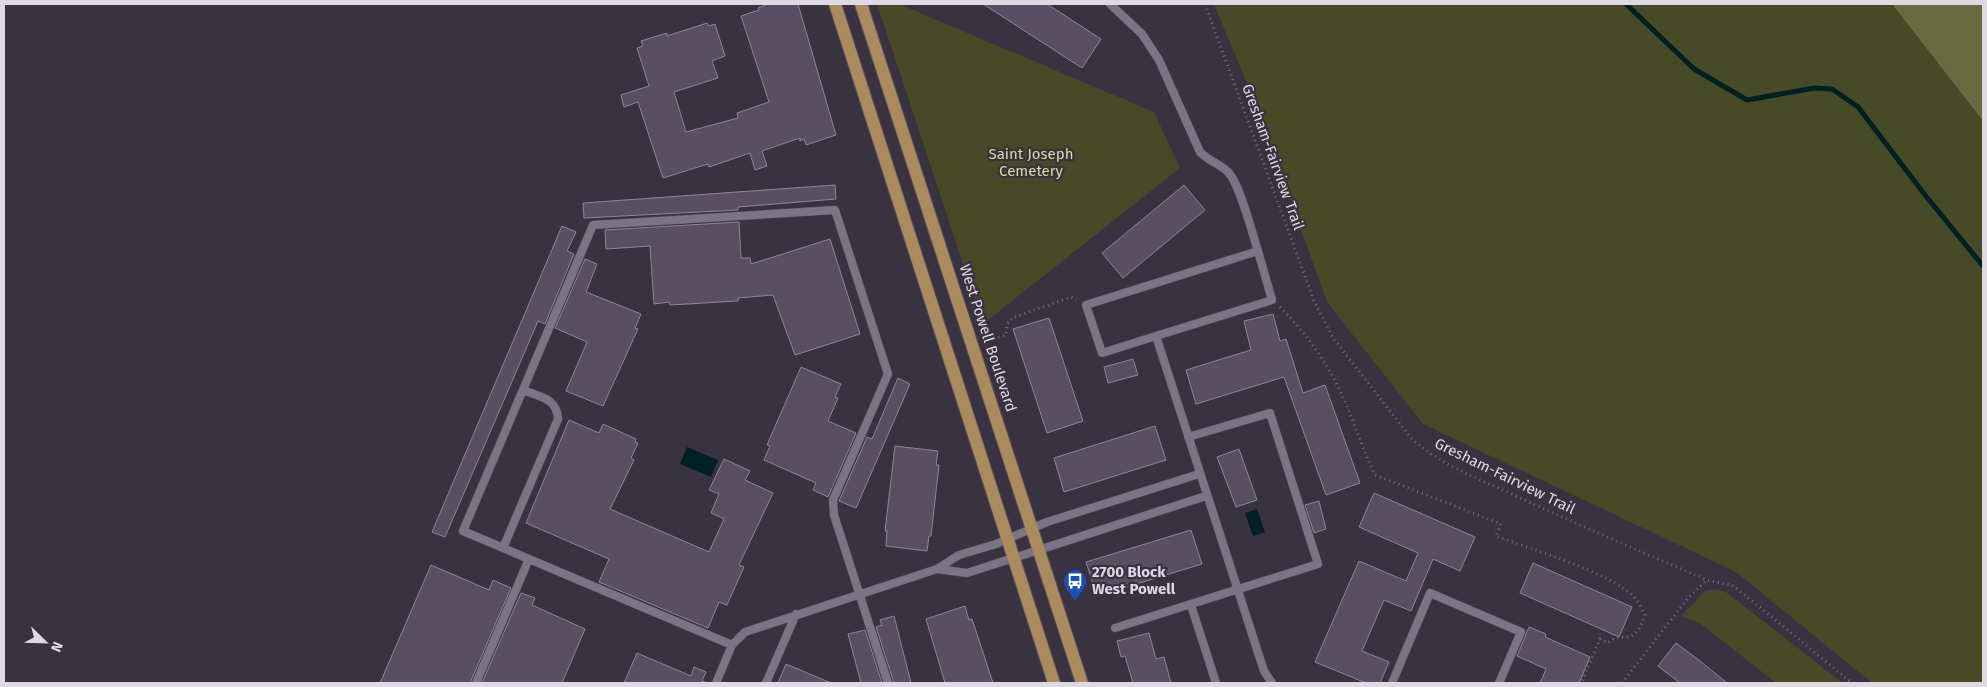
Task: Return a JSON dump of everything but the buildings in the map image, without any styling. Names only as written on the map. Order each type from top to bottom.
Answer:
[{"type":"main road","points":[[835,4],[1054,683]]},
{"type":"main road","name":"West Powell Boulevard","points":[[861,4],[1082,683]]},
{"type":"lane","points":[[1110,4],[1142,34],[1158,60],[1200,152],[1206,159],[1229,172],[1235,183],[1258,251],[1272,300],[1102,353],[1086,305],[1258,251]]},
{"type":"lane","points":[[732,645],[463,531],[593,225],[835,210],[888,374],[833,500],[834,515],[888,683]]},
{"type":"lane","points":[[1156,336],[1206,496],[1239,590],[1264,671],[1272,683]]},
{"type":"lane","points":[[503,548],[558,420],[558,409],[552,402],[523,390]]},
{"type":"lane","points":[[1115,628],[1318,564],[1270,413],[1188,437]]},
{"type":"lane","points":[[716,683],[732,645],[745,632],[937,569],[959,555],[1008,539],[1032,528],[1199,474]]},
{"type":"lane","points":[[937,569],[967,574],[1206,496]]},
{"type":"lane","points":[[476,683],[529,559]]},
{"type":"lane","points":[[1392,683],[1430,593],[1521,632],[1499,683]]},
{"type":"lane","points":[[1191,605],[1216,683]]},
{"type":"lane","points":[[766,683],[796,614]]},
{"type":"path","name":"Gresham-Fairview Trail","points":[[1205,4],[1314,301],[1333,338],[1395,419],[1426,451],[1448,464],[1707,580],[1734,586],[1852,683]]},
{"type":"path","points":[[972,345],[1006,335],[1007,324],[1012,318],[1042,306],[1070,297],[1086,305]]},
{"type":"path","points":[[1272,300],[1297,324],[1323,360],[1346,403],[1375,475],[1501,524],[1496,536],[1594,574],[1612,582],[1633,596],[1646,615],[1638,633],[1627,639],[1616,637],[1608,642],[1600,639],[1581,683]]},
{"type":"path","points":[[1622,683],[1688,598],[1707,580]]},
{"type":"green space","name":"Saint Joseph Cemetery","points":[[877,4],[899,4],[1154,112],[1180,168],[983,324]]},
{"type":"green space","points":[[1214,4],[1892,4],[1983,121],[1983,683],[1872,683],[1736,572],[1423,424],[1327,302],[1257,108]]},
{"type":"green space","points":[[1892,4],[1983,4],[1983,121]]},
{"type":"green space","points":[[1715,589],[1726,592],[1843,683],[1776,683],[1701,624],[1681,616],[1705,591]]},
{"type":"shaded area","points":[[687,447],[718,460],[711,477],[680,464]]},
{"type":"shaded area","points":[[1257,509],[1265,532],[1253,536],[1245,513]]},
{"type":"waterway","points":[[1626,4],[1694,69],[1747,100],[1814,88],[1832,89],[1858,107],[1925,195],[1983,266]]},
{"type":"place","name":"2700 Block West Powell","points":[[1075,602]]}]
